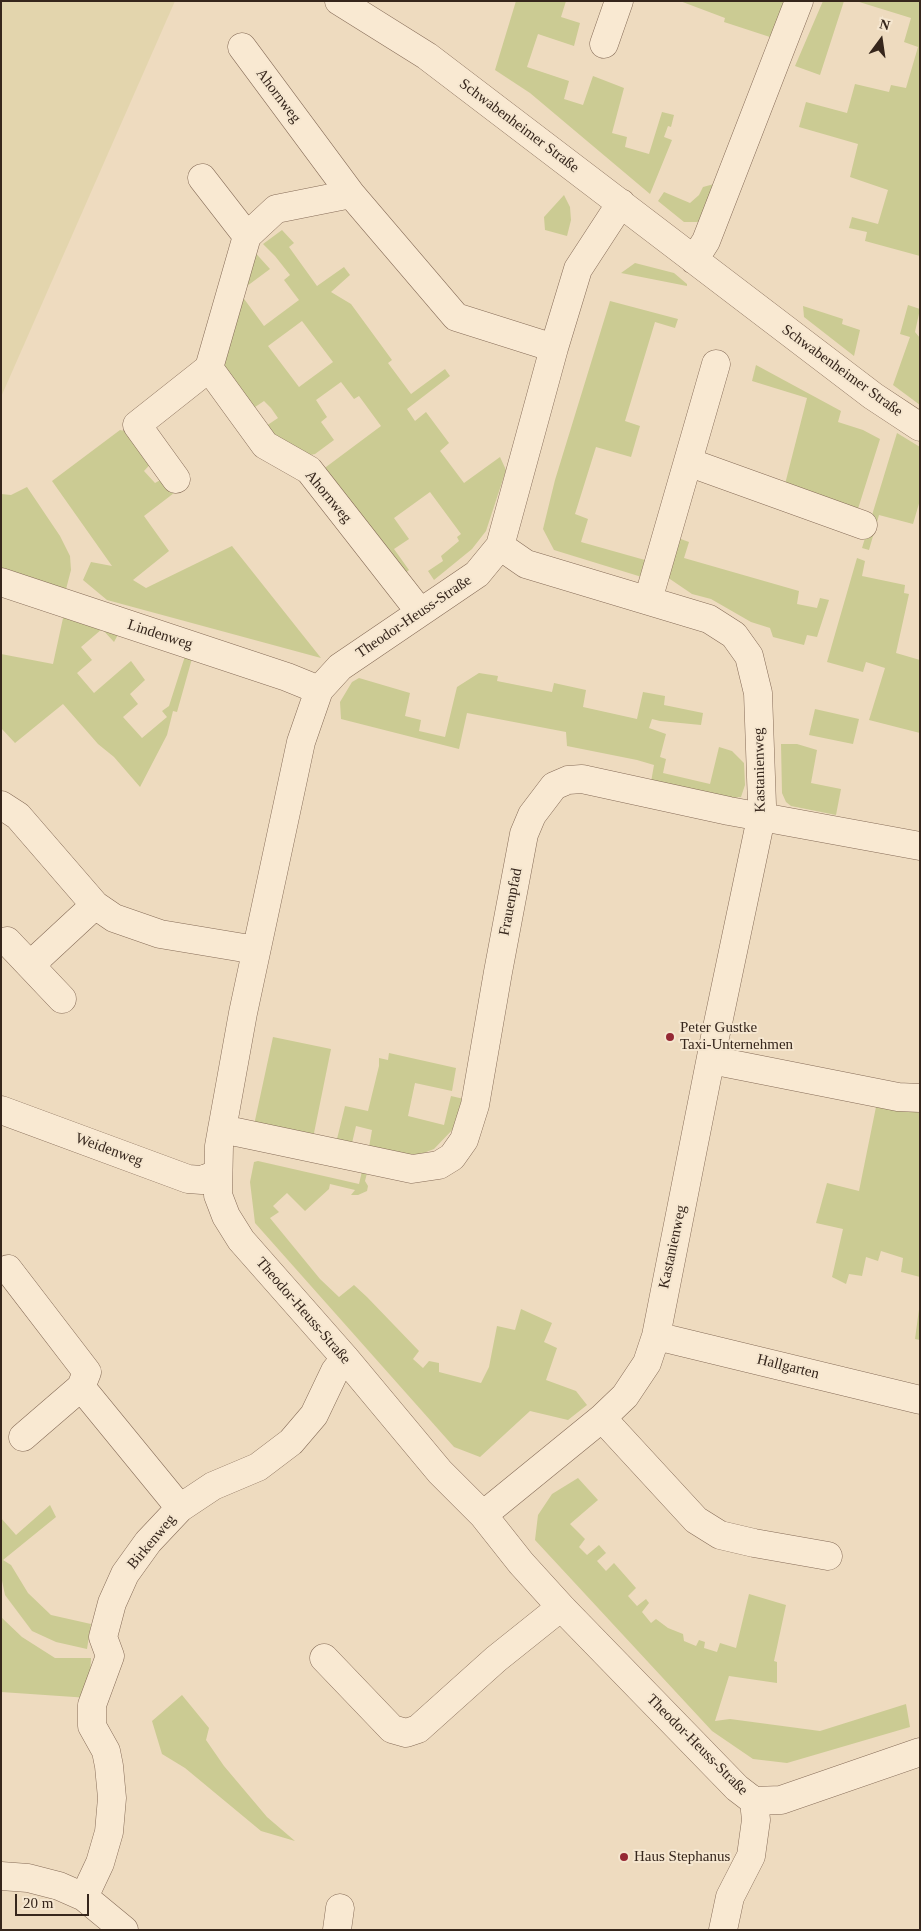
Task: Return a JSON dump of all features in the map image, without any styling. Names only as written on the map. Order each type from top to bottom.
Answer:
[{"type":"street","name":"Schwabenheimer Straße","points":[[339,1],[427,56],[873,396],[920,427]]},
{"type":"street","points":[[604,44],[619,1]]},
{"type":"street","points":[[694,260],[706,240],[713,223],[799,1]]},
{"type":"street","name":"Ahornweg","points":[[242,47],[351,194],[456,317],[554,348]]},
{"type":"street","points":[[202,178],[247,236]]},
{"type":"street","points":[[176,479],[131,424],[210,368],[247,236],[276,209],[351,194]]},
{"type":"street","name":"Theodor-Heuss-Straße","points":[[621,203],[578,269],[554,348],[500,546],[477,574],[340,667],[319,690],[301,742],[256,950],[222,1129],[217,1174],[218,1195],[226,1216],[241,1240],[345,1358],[440,1472],[483,1515],[521,1563],[561,1607],[737,1788],[754,1801],[781,1800],[920,1752]]},
{"type":"street","points":[[648,600],[716,364]]},
{"type":"street","name":"Ahornweg","points":[[210,368],[264,445],[309,470],[420,612]]},
{"type":"street","points":[[688,462],[863,525]]},
{"type":"street","name":"Kastanienweg","points":[[483,1515],[602,1418],[625,1396],[647,1363],[656,1336],[762,818],[758,693],[749,656],[734,635],[709,619],[526,564],[500,546]]},
{"type":"street","name":"Lindenweg","points":[[1,582],[287,677],[319,690]]},
{"type":"street","name":"Frauenpfad","points":[[222,1129],[412,1169],[438,1164],[452,1157],[464,1140],[475,1105],[524,834],[532,815],[554,786],[561,783],[582,779],[762,818],[920,846]]},
{"type":"street","points":[[1,805],[18,816],[94,905],[114,918],[160,934],[256,950]]},
{"type":"street","points":[[33,968],[40,956],[94,905]]},
{"type":"street","points":[[7,941],[62,999]]},
{"type":"street","points":[[711,1060],[898,1097],[920,1098]]},
{"type":"street","name":"Weidenweg","points":[[1,1110],[188,1179],[202,1180],[217,1174]]},
{"type":"street","points":[[8,1268],[87,1372],[81,1387],[23,1437]]},
{"type":"street","name":"Hallgarten","points":[[656,1336],[920,1400]]},
{"type":"street","name":"Birkenweg","points":[[84,1897],[100,1863],[108,1832],[112,1798],[110,1766],[106,1751],[92,1726],[92,1705],[110,1656],[103,1637],[112,1604],[125,1574],[148,1542],[180,1508],[213,1486],[258,1467],[291,1442],[314,1414],[335,1371],[345,1358]]},
{"type":"street","name":"Birkenweg","points":[[81,1387],[180,1508]]},
{"type":"street","points":[[602,1418],[696,1520],[720,1535],[828,1556]]},
{"type":"street","points":[[324,1658],[392,1729],[406,1733],[418,1729],[496,1659],[561,1607]]},
{"type":"street","points":[[723,1930],[730,1897],[751,1856],[756,1820],[754,1801]]},
{"type":"street","points":[[1,1876],[28,1878],[59,1886],[84,1897],[124,1930]]},
{"type":"shaded area","points":[[1,1],[175,1],[1,397]]},
{"type":"green space","points":[[516,1],[566,1],[561,17],[580,23],[574,46],[538,34],[527,67],[569,81],[564,99],[583,105],[593,76],[624,88],[612,133],[627,137],[625,147],[649,154],[662,112],[674,115],[671,127],[668,126],[664,137],[672,140],[650,194],[530,93],[495,70]]},
{"type":"green space","points":[[680,1],[786,1],[773,38],[724,22],[725,18]]},
{"type":"green space","points":[[823,1],[844,1],[820,75],[795,66]]},
{"type":"green space","points":[[856,1],[920,1],[920,256],[865,241],[867,232],[849,228],[852,217],[878,224],[888,190],[850,177],[858,144],[799,127],[806,102],[847,113],[855,84],[889,92],[891,85],[906,88],[918,47],[904,42],[911,18]]},
{"type":"green space","points":[[714,184],[699,222],[684,222],[658,201],[664,192],[690,203],[699,195],[703,187]]},
{"type":"green space","points":[[564,195],[570,207],[571,220],[567,236],[545,230],[544,217]]},
{"type":"green space","points":[[282,230],[294,243],[289,247],[317,286],[344,267],[350,275],[331,292],[351,304],[392,360],[388,363],[411,394],[445,369],[450,376],[407,409],[415,421],[426,412],[449,443],[440,451],[464,483],[500,457],[506,470],[486,531],[472,549],[434,580],[428,571],[443,561],[441,556],[459,541],[457,537],[461,534],[430,492],[394,518],[409,539],[394,549],[409,570],[400,577],[322,470],[381,426],[359,396],[354,399],[341,382],[316,400],[327,417],[321,422],[334,440],[315,454],[302,457],[263,428],[278,418],[271,408],[264,401],[249,411],[218,370],[239,292],[264,326],[299,300],[284,280],[290,275],[263,244]],"holes":[[[302,321],[333,362],[299,387],[268,346]]]},
{"type":"green space","points":[[251,248],[270,269],[239,292]]},
{"type":"green space","points":[[635,263],[674,273],[687,286],[621,273]]},
{"type":"green space","points":[[610,301],[678,319],[675,328],[655,322],[625,421],[640,426],[631,457],[596,447],[575,514],[588,519],[581,542],[652,562],[645,578],[554,550],[543,529],[555,480]]},
{"type":"green space","points":[[908,305],[920,309],[915,332],[920,338],[920,405],[893,385],[910,337],[900,334]]},
{"type":"green space","points":[[803,306],[843,319],[842,324],[860,330],[854,356],[804,317]]},
{"type":"green space","points":[[756,365],[841,411],[838,422],[863,430],[880,439],[857,512],[784,488],[807,398],[752,381]]},
{"type":"green space","points":[[120,430],[139,434],[156,458],[144,471],[155,483],[162,479],[174,493],[144,516],[169,551],[133,580],[146,588],[232,546],[321,658],[107,600],[83,580],[91,562],[112,566],[52,481]]},
{"type":"green space","points":[[897,433],[920,447],[920,500],[913,524],[879,515],[869,550],[862,548]]},
{"type":"green space","points":[[27,487],[60,536],[70,556],[71,570],[65,593],[1,570],[1,494],[11,495]]},
{"type":"green space","points":[[678,538],[689,542],[684,558],[799,591],[797,604],[817,608],[820,598],[829,600],[817,637],[807,635],[804,645],[773,637],[770,628],[751,622],[711,599],[692,594],[667,577]]},
{"type":"green space","points":[[857,558],[865,561],[862,576],[905,585],[904,593],[909,594],[896,653],[920,660],[920,733],[869,720],[885,668],[866,662],[863,672],[827,662]]},
{"type":"green space","points":[[65,609],[122,627],[114,642],[102,629],[81,647],[92,660],[77,673],[94,693],[131,661],[145,680],[130,694],[138,704],[123,717],[142,738],[167,717],[162,711],[169,706],[186,653],[193,655],[177,712],[173,711],[167,735],[140,787],[114,757],[98,744],[63,704],[15,743],[1,728],[1,654],[53,664]]},
{"type":"green space","points":[[479,673],[498,676],[497,681],[552,692],[554,683],[586,690],[583,707],[637,719],[643,692],[665,696],[664,705],[703,713],[701,725],[652,719],[649,728],[666,734],[660,757],[666,759],[663,773],[710,784],[719,747],[732,751],[744,763],[745,785],[741,797],[721,799],[651,782],[654,765],[567,746],[566,732],[467,713],[459,749],[341,719],[340,702],[352,682],[359,678],[410,693],[405,716],[421,720],[419,731],[445,737],[457,687]]},
{"type":"green space","points":[[815,709],[859,719],[853,744],[809,735]]},
{"type":"green space","points":[[781,744],[797,744],[817,750],[811,783],[841,789],[836,815],[791,806],[786,802],[782,793]]},
{"type":"green space","points":[[273,1037],[331,1049],[313,1138],[254,1125]]},
{"type":"green space","points":[[389,1053],[456,1068],[452,1091],[415,1083],[408,1116],[444,1125],[451,1096],[464,1099],[456,1126],[434,1149],[421,1154],[399,1155],[369,1147],[372,1130],[356,1126],[352,1143],[337,1139],[345,1106],[368,1111],[379,1066],[379,1058],[388,1060]]},
{"type":"green space","points":[[877,1102],[920,1113],[920,1277],[901,1272],[903,1258],[881,1251],[878,1261],[866,1257],[862,1276],[849,1274],[846,1284],[832,1277],[843,1229],[816,1223],[827,1183],[859,1191]]},
{"type":"green space","points":[[258,1161],[359,1184],[363,1167],[368,1169],[365,1181],[368,1186],[367,1191],[358,1195],[351,1195],[355,1190],[330,1184],[329,1189],[305,1211],[287,1193],[273,1206],[279,1212],[270,1218],[320,1279],[339,1297],[354,1285],[367,1297],[419,1351],[413,1359],[423,1368],[429,1361],[439,1363],[439,1372],[481,1383],[489,1367],[497,1326],[515,1330],[521,1309],[552,1323],[544,1342],[557,1348],[546,1380],[576,1391],[587,1405],[568,1420],[530,1411],[480,1457],[454,1447],[255,1223],[250,1182],[254,1162]]},
{"type":"green space","points":[[920,1302],[920,1340],[915,1339]]},
{"type":"green space","points":[[578,1478],[598,1500],[570,1524],[585,1539],[579,1547],[587,1555],[599,1545],[606,1553],[597,1561],[606,1571],[614,1563],[636,1588],[628,1596],[637,1606],[646,1599],[649,1603],[642,1612],[651,1623],[656,1619],[668,1628],[683,1634],[684,1641],[696,1646],[699,1640],[705,1642],[704,1648],[717,1652],[720,1643],[736,1648],[749,1594],[786,1605],[774,1661],[777,1662],[777,1683],[729,1676],[715,1721],[730,1719],[820,1731],[906,1704],[910,1727],[787,1763],[753,1759],[712,1731],[535,1540],[538,1515],[552,1494]]},
{"type":"green space","points":[[50,1505],[56,1517],[3,1560],[11,1565],[28,1593],[51,1615],[91,1624],[87,1649],[56,1642],[32,1631],[5,1595],[1,1576],[1,1518],[16,1535]]},
{"type":"green space","points":[[1,1617],[22,1637],[55,1658],[91,1658],[89,1698],[1,1692]]},
{"type":"green space","points":[[182,1695],[209,1728],[206,1740],[224,1766],[267,1817],[295,1841],[261,1831],[185,1768],[162,1754],[152,1721]]},
{"type":"place","name":"Peter Gustke Taxi-Unternehmen","points":[[670,1037]]},
{"type":"place","name":"Haus Stephanus","points":[[624,1857]]}]
